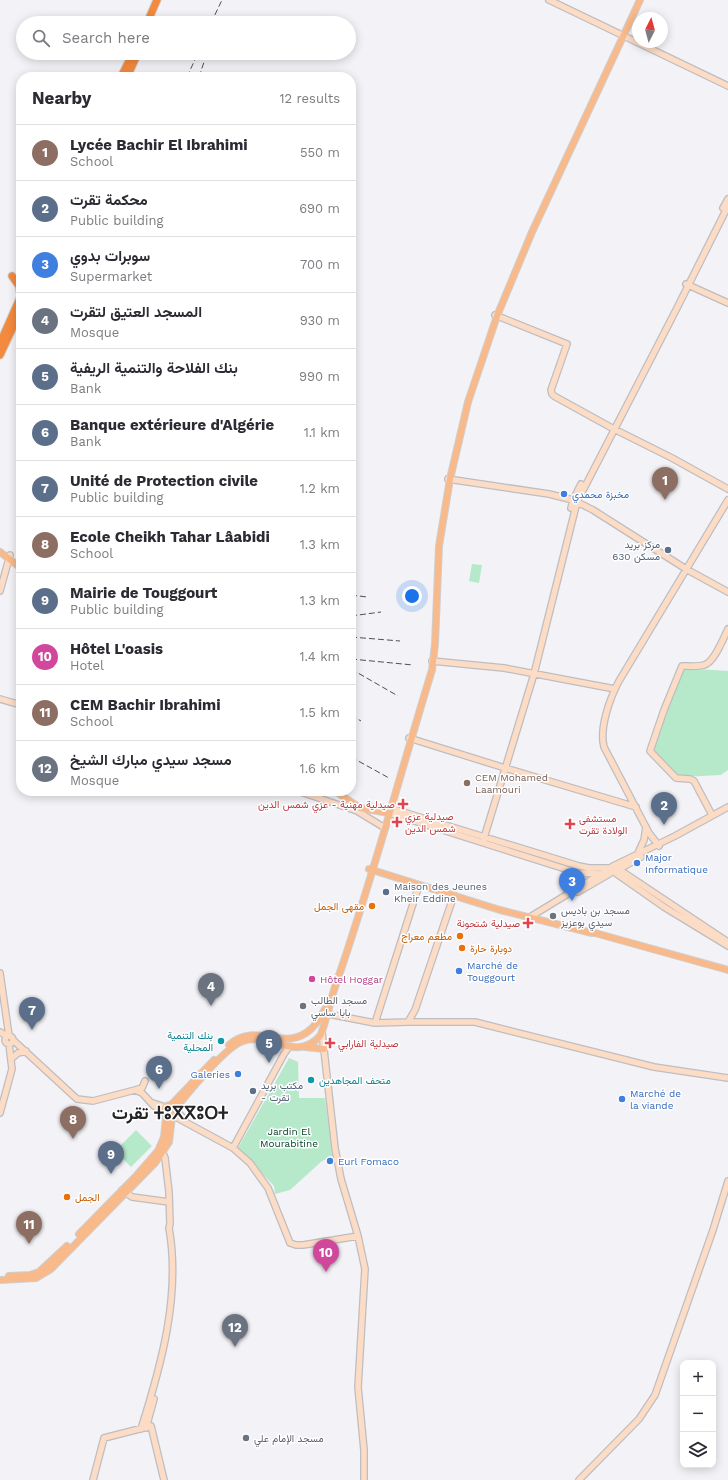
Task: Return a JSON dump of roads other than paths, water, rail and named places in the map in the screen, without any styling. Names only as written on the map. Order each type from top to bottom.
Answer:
[{"type":"highway","points":[[150,16],[157,0]]},
{"type":"highway","points":[[155,16],[163,0]]},
{"type":"highway","points":[[124,72],[130,60]]},
{"type":"highway","points":[[129,72],[135,60]]},
{"type":"highway","points":[[12,276],[16,282]]},
{"type":"highway","points":[[0,343],[16,307]]},
{"type":"highway","points":[[0,355],[16,321]]},
{"type":"main road","points":[[305,1046],[312,1042],[322,1032],[325,1014],[339,967],[371,870],[433,661],[436,552],[449,479],[468,397],[496,316],[532,226],[623,35],[638,0]]},
{"type":"main road","points":[[0,547],[16,563]]},
{"type":"main road","points":[[0,552],[16,560]]},
{"type":"main road","points":[[342,796],[360,808],[371,811],[388,811]]},
{"type":"main road","points":[[349,796],[364,806],[388,811]]},
{"type":"main road","points":[[371,870],[530,917],[596,933],[728,970]]},
{"type":"main road","points":[[592,933],[595,936],[728,973]]},
{"type":"main road","points":[[0,1280],[29,1280],[45,1273],[124,1192],[161,1147],[170,1112],[200,1074],[237,1039],[244,1036],[254,1035],[293,1039],[308,1032],[325,1014]]},
{"type":"main road","points":[[0,1276],[30,1275],[44,1269],[156,1163],[169,1142],[170,1112],[222,1057],[239,1042],[256,1039],[290,1047],[305,1046],[324,1049]]},
{"type":"street","points":[[549,0],[728,86]]},
{"type":"street","points":[[687,285],[728,199]]},
{"type":"street","points":[[484,838],[533,674],[575,501],[728,206]]},
{"type":"street","points":[[687,285],[728,303]]},
{"type":"street","points":[[496,316],[567,344],[551,390],[552,394],[577,410],[672,458],[728,489]]},
{"type":"street","points":[[449,479],[549,494],[575,501],[630,532],[686,569],[728,592]]},
{"type":"street","points":[[656,846],[603,742],[602,736],[604,725],[615,689],[728,500]]},
{"type":"street","points":[[0,591],[9,557]]},
{"type":"street","points":[[712,815],[694,781],[690,779],[676,778],[650,751],[668,698],[682,666],[702,666],[708,664],[712,660],[728,629]]},
{"type":"street","points":[[433,661],[504,668],[615,689]]},
{"type":"street","points":[[0,699],[16,704]]},
{"type":"street","points":[[410,738],[636,807]]},
{"type":"street","points":[[313,796],[357,811],[384,827]]},
{"type":"street","points":[[530,917],[600,874],[631,862],[656,846],[728,807]]},
{"type":"street","points":[[388,811],[578,866],[613,869],[631,879],[728,942]]},
{"type":"street","points":[[388,811],[578,873],[600,874]]},
{"type":"street","points":[[637,854],[642,847],[646,826]]},
{"type":"street","points":[[552,904],[560,901],[637,854],[656,846]]},
{"type":"street","points":[[631,862],[628,871],[631,879]]},
{"type":"street","points":[[613,869],[664,907],[728,946]]},
{"type":"street","points":[[578,873],[582,879],[580,886]]},
{"type":"street","points":[[376,1023],[419,885]]},
{"type":"street","points":[[408,1022],[415,1010],[454,895]]},
{"type":"street","points":[[0,973],[6,1016],[7,1039],[11,1059],[11,1074],[0,1114]]},
{"type":"street","points":[[325,1014],[376,1023],[475,1022],[654,1067],[728,1078]]},
{"type":"street","points":[[0,1021],[6,1016]]},
{"type":"street","points":[[0,1032],[7,1039],[26,1051],[78,1099],[93,1101],[142,1088],[145,1082]]},
{"type":"street","points":[[322,1032],[335,1148],[341,1179],[358,1236],[365,1269],[358,1387],[364,1450],[364,1480]]},
{"type":"street","points":[[233,1148],[283,1056],[290,1047]]},
{"type":"street","points":[[11,1059],[18,1053],[26,1051]]},
{"type":"street","points":[[135,1090],[142,1093],[153,1103],[233,1148],[250,1163],[265,1183],[290,1243],[296,1245],[358,1236]]},
{"type":"street","points":[[144,1428],[167,1326],[173,1262],[169,1228],[169,1202],[163,1153]]},
{"type":"street","points":[[579,1480],[639,1419],[655,1395],[713,1230],[728,1181]]},
{"type":"street","points":[[124,1192],[132,1197],[169,1202]]},
{"type":"street","points":[[93,1480],[104,1438],[151,1426],[164,1480]]},
{"type":"railway","points":[[214,16],[222,0]]},
{"type":"railway","points":[[189,72],[195,60]]},
{"type":"railway","points":[[201,72],[205,60]]},
{"type":"railway","points":[[356,596],[367,597]]},
{"type":"railway","points":[[356,615],[381,612]]},
{"type":"railway","points":[[356,637],[400,641]]},
{"type":"railway","points":[[356,659],[413,665]]},
{"type":"railway","points":[[356,672],[398,696]]},
{"type":"railway","points":[[356,718],[361,721]]},
{"type":"railway","points":[[356,760],[389,778]]},
{"type":"place","name":"مخبزة محمدي","points":[[564,494]]},
{"type":"place","name":"Lycée Bachir El Ibrahimi","points":[[665,500]]},
{"type":"place","name":"مركز بريد 630 مسكن","points":[[668,550]]},
{"type":"place","name":"CEM Mohamed Laamouri","points":[[467,783]]},
{"type":"place","name":"صيدلية مهنية - عزي شمس الدين","points":[[403,804]]},
{"type":"place","name":"صيدلية عزي شمس الدين","points":[[397,822]]},
{"type":"place","name":"مستشفى الولادة تقرت","points":[[570,824]]},
{"type":"place","name":"محكمة تقرت","points":[[664,825]]},
{"type":"place","name":"Major Informatique","points":[[637,863]]},
{"type":"place","name":"Maison des Jeunes Kheir Eddine","points":[[386,892]]},
{"type":"place","name":"سوبرات بدوي","points":[[572,901]]},
{"type":"place","name":"مقهى الجمل","points":[[372,906]]},
{"type":"place","name":"مسجد بن باديس سيدي بوعزيز","points":[[553,916]]},
{"type":"place","name":"صيدلية شتحونة","points":[[528,923]]},
{"type":"place","name":"مطعم معراج","points":[[460,936]]},
{"type":"place","name":"دوبارة حارة","points":[[462,948]]},
{"type":"place","name":"Marché de Touggourt","points":[[459,971]]},
{"type":"place","name":"Hôtel Hoggar","points":[[312,979]]},
{"type":"place","name":"المسجد العتيق لتقرت","points":[[211,1006]]},
{"type":"place","name":"مسجد الطالب بابا ساسي","points":[[303,1006]]},
{"type":"place","name":"Unité de Protection civile","points":[[32,1030]]},
{"type":"place","name":"بنك التنمية المحلية","points":[[221,1041]]},
{"type":"place","name":"صيدلية الفارابي","points":[[330,1043]]},
{"type":"place","name":"بنك الفلاحة والتنمية الريفية","points":[[269,1063]]},
{"type":"place","name":"Galeries","points":[[238,1074]]},
{"type":"place","name":"متحف المجاهدين","points":[[311,1080]]},
{"type":"place","name":"Banque extérieure d'Algérie","points":[[159,1089]]},
{"type":"place","name":"مكتب بريد - تقرت","points":[[253,1091]]},
{"type":"place","name":"Marché de la viande","points":[[622,1099]]},
{"type":"place","name":"Ecole Cheikh Tahar Lâabidi","points":[[73,1139]]},
{"type":"place","name":"Eurl Fomaco","points":[[330,1161]]},
{"type":"place","name":"Mairie de Touggourt","points":[[111,1174]]},
{"type":"place","name":"الجمل","points":[[67,1197]]},
{"type":"place","name":"CEM Bachir Ibrahimi","points":[[29,1244]]},
{"type":"place","name":"Hôtel L'oasis","points":[[326,1272]]},
{"type":"place","name":"مسجد سيدي مبارك الشيخ","points":[[235,1347]]},
{"type":"place","name":"مسجد الإمام علي","points":[[246,1438]]},
{"type":"district","name":"تقرت ⵜⵓⴳⴳⵓⵔⵜ","points":[[170,1112]]},
{"type":"park label","name":"Jardin El Mourabitine","points":[[289,1136]]}]
